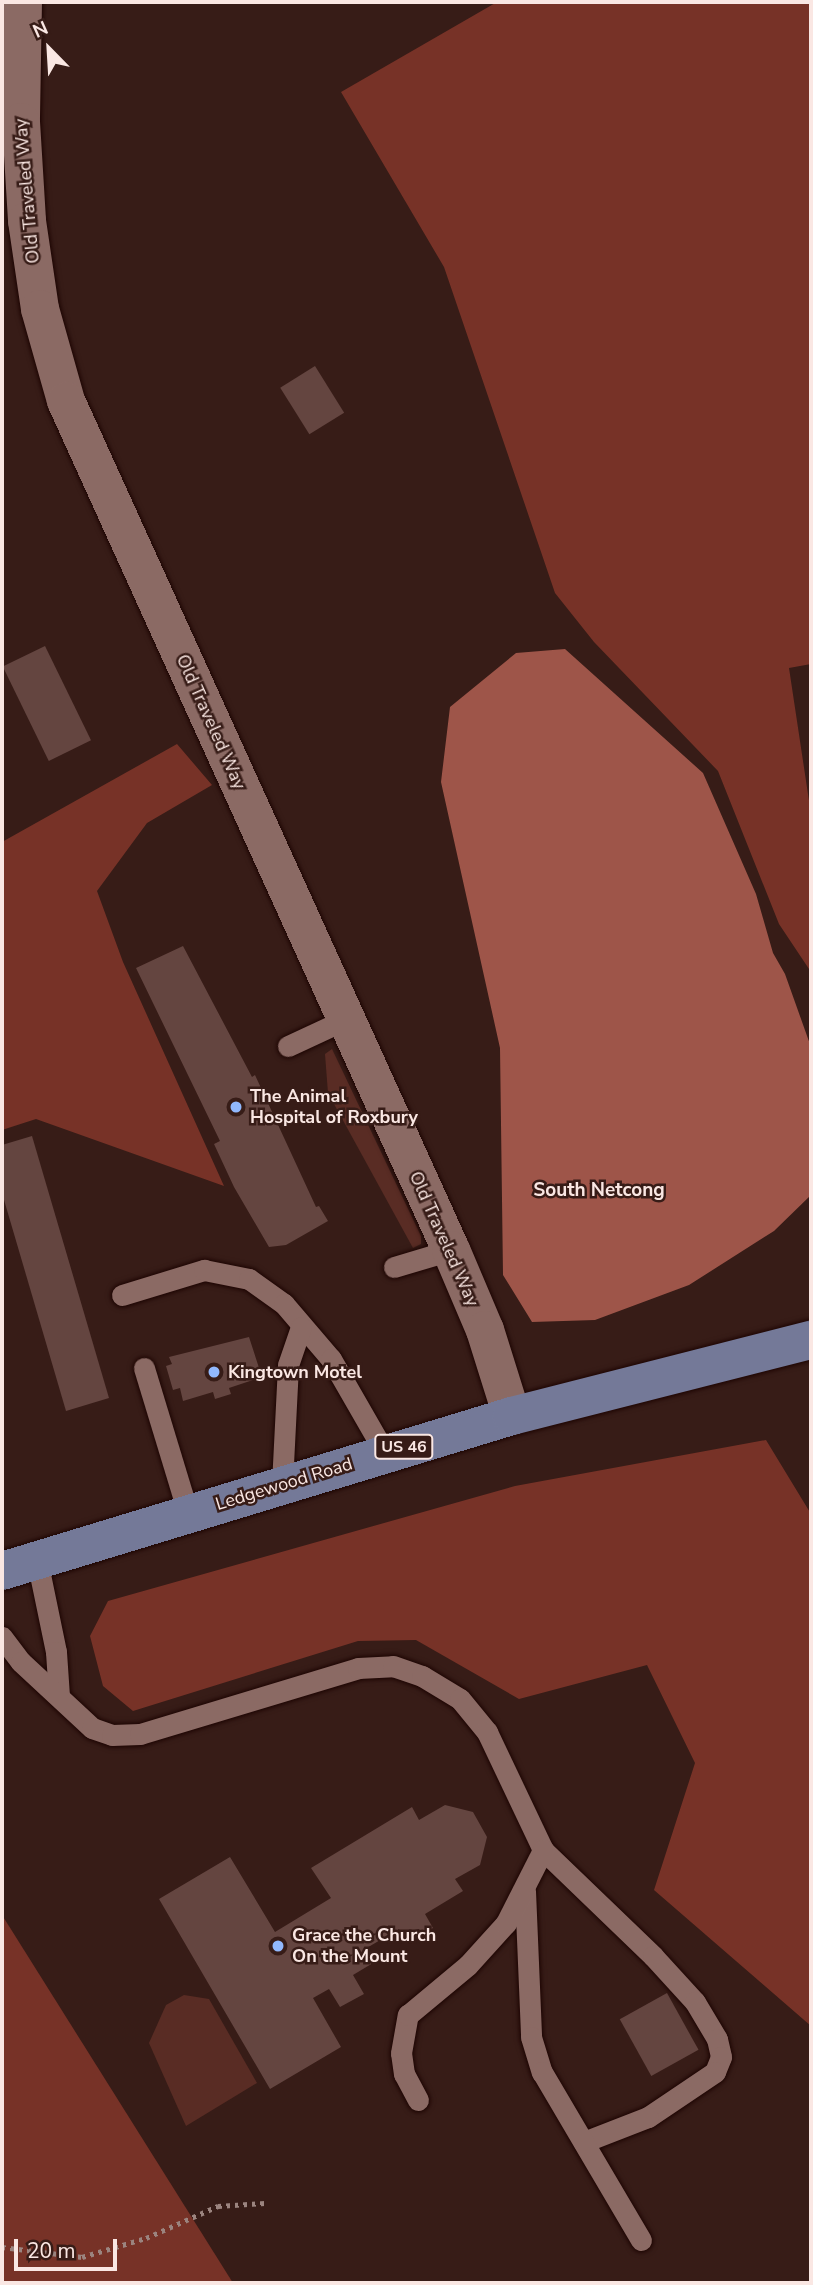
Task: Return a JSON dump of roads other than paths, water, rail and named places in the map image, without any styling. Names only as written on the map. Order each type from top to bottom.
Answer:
[{"type":"main road","name":"Ledgewood Road","points":[[19,1565],[512,1416],[811,1340]]},
{"type":"street","name":"Old Traveled Way","points":[[23,2],[21,122],[27,221],[40,309],[66,401],[344,1020],[451,1250],[485,1330],[512,1416]]},
{"type":"lane","points":[[288,1046],[344,1020]]},
{"type":"lane","points":[[394,1267],[451,1250]]},
{"type":"lane","points":[[122,1295],[204,1270],[249,1279],[269,1292],[331,1359],[385,1453]]},
{"type":"lane","points":[[282,1484],[288,1365],[300,1327]]},
{"type":"lane","points":[[144,1368],[188,1513]]},
{"type":"lane","points":[[19,1565],[57,1652],[59,1696]]},
{"type":"lane","points":[[2,1637],[21,1662],[92,1728],[112,1735],[140,1734],[358,1668],[393,1666],[422,1676],[460,1699],[487,1732],[535,1824],[543,1850],[695,2002],[721,2057],[715,2073],[648,2118],[584,2142]]},
{"type":"lane","points":[[418,2099],[404,2074],[401,2053],[408,2015],[468,1965],[506,1923],[525,1891],[543,1850]]},
{"type":"lane","points":[[525,1891],[531,2037],[551,2094],[584,2142],[641,2240]]},
{"type":"place","name":"The Animal Hospital of Roxbury","points":[[236,1107]]},
{"type":"place","name":"Kingtown Motel","points":[[214,1372]]},
{"type":"place","name":"Grace the Church On the Mount","points":[[278,1946]]},
{"type":"district","name":"South Netcong","points":[[599,1191]]}]
